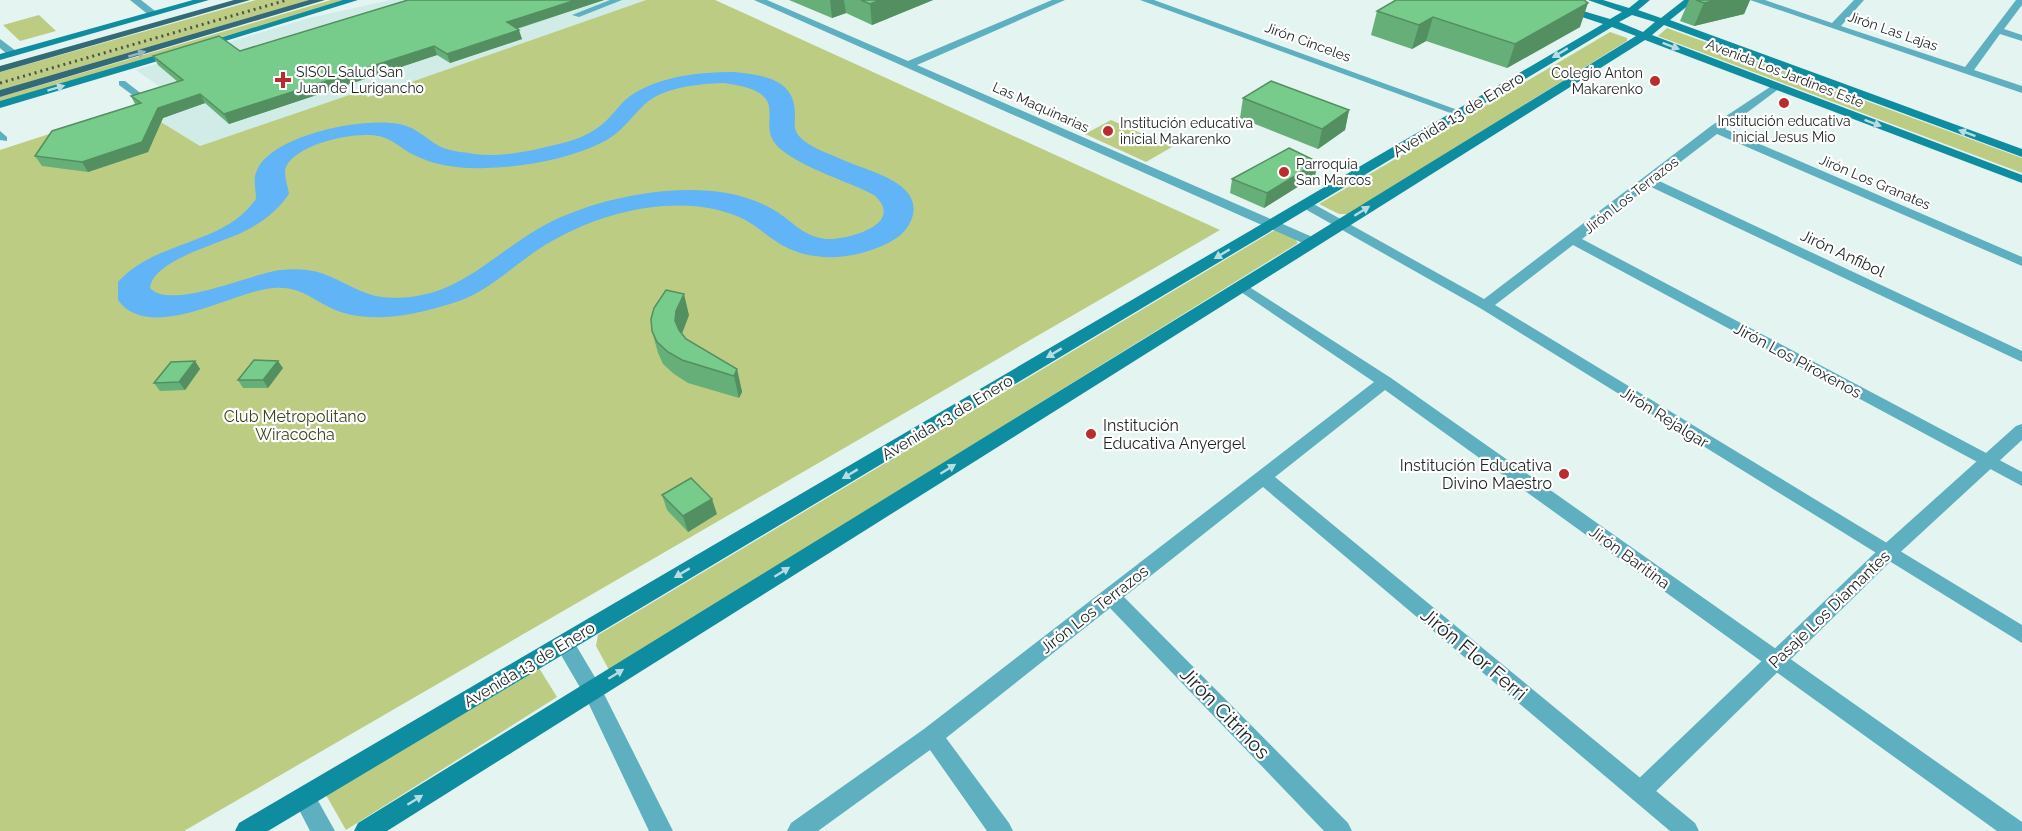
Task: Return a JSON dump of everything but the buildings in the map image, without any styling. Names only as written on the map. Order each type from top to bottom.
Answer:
[{"type":"main road","points":[[0,57],[204,0]]},
{"type":"main road","points":[[0,69],[245,0]]},
{"type":"main road","points":[[0,94],[320,0]]},
{"type":"main road","points":[[0,105],[353,0]]},
{"type":"main road","name":"Avenida Los Jardines Este","points":[[1536,0],[1611,23],[2022,180]]},
{"type":"main road","name":"Avenida Los Jardines Este","points":[[1593,0],[1662,21],[2022,153]]},
{"type":"main road","name":"Avenida 13 de Enero","points":[[247,831],[1460,113],[1631,11],[1645,0]]},
{"type":"main road","name":"Avenida 13 de Enero","points":[[366,831],[1644,36],[1690,0]]},
{"type":"main road","points":[[1560,7],[1576,6],[1582,4],[1582,1]]},
{"type":"street","points":[[135,0],[154,14]]},
{"type":"street","name":"Las Maquinarias","points":[[759,0],[1312,242]]},
{"type":"street","points":[[908,65],[1060,0]]},
{"type":"street","name":"Jirón Cinceles","points":[[1145,0],[1460,113]]},
{"type":"street","name":"Jirón Las Lajas","points":[[1755,0],[2022,90]]},
{"type":"street","points":[[1834,27],[1859,0]]},
{"type":"street","points":[[1967,72],[2000,31],[2021,0]]},
{"type":"street","points":[[2000,31],[2022,38]]},
{"type":"street","points":[[0,42],[12,53]]},
{"type":"street","name":"Jirón Los Terrazos","points":[[1485,305],[1574,240],[1715,129],[1776,86]]},
{"type":"street","name":"Jirón Los Granates","points":[[1715,129],[2022,262]]},
{"type":"street","name":"Jirón Anfibol","points":[[1649,181],[2022,357]]},
{"type":"street","name":"Jirón Rejalgar","points":[[1305,205],[1485,305],[1886,554],[2022,635]]},
{"type":"street","name":"Jirón Los Piroxenos","points":[[1574,240],[2022,480]]},
{"type":"street","name":"Jirón Baritina","points":[[1243,287],[1384,382],[2016,831]]},
{"type":"street","name":"Jirón Los Terrazos","points":[[799,831],[932,736],[1384,382]]},
{"type":"street","name":"Pasaje Los Diamantes","points":[[1640,792],[1886,554],[2022,430]]},
{"type":"street","name":"Jirón Flor Ferri","points":[[1262,476],[1687,831]]},
{"type":"street","name":"Jirón Citrinos","points":[[1111,596],[1340,831]]},
{"type":"street","points":[[564,643],[592,690],[661,831]]},
{"type":"street","points":[[932,736],[1001,831]]},
{"type":"street","points":[[304,798],[322,831]]},
{"type":"lane","points":[[576,15],[618,0]]},
{"type":"lane","points":[[122,83],[138,95]]},
{"type":"shaded area","name":"SISOL Salud San Juan de Lurigancho","points":[[391,0],[646,0],[368,97],[361,91],[200,146],[135,106],[170,94],[136,70],[309,18]]},
{"type":"green space","points":[[256,0],[309,0],[0,90],[0,72]]},
{"type":"green space","points":[[331,0],[347,0],[0,103],[0,97]]},
{"type":"green space","name":"Club Metropolitano Wiracocha","points":[[646,0],[715,0],[1220,230],[184,831],[0,831],[0,150],[135,106],[200,146],[361,91],[368,97]]},
{"type":"green space","points":[[39,15],[56,31],[20,41],[3,25]]},
{"type":"green space","points":[[1667,28],[2022,158],[2022,173],[1658,36]]},
{"type":"green space","points":[[1610,32],[1627,38],[1627,41],[1348,214],[1339,214],[1319,204]]},
{"type":"green space","points":[[1111,120],[1172,147],[1146,162],[1085,134]]},
{"type":"green space","points":[[1275,230],[1295,239],[1298,243],[609,670],[596,646],[598,635]]},
{"type":"green space","points":[[539,668],[557,697],[346,830],[326,795]]},
{"type":"water","points":[[720,72],[765,77],[783,86],[794,102],[795,128],[803,140],[819,150],[879,174],[902,187],[910,195],[913,206],[912,218],[901,235],[867,252],[820,257],[790,249],[746,220],[734,215],[691,206],[661,206],[617,214],[575,229],[545,245],[474,295],[411,314],[384,317],[357,316],[334,309],[299,291],[278,288],[249,293],[210,307],[167,317],[148,317],[131,312],[118,300],[118,282],[133,268],[169,250],[208,235],[226,226],[242,214],[256,199],[255,180],[258,168],[268,156],[301,137],[344,126],[384,122],[410,128],[439,146],[451,150],[484,155],[522,152],[566,142],[588,134],[607,120],[629,97],[656,83],[681,76]],"holes":[[[723,83],[747,88],[761,94],[768,102],[773,141],[793,158],[874,195],[882,205],[884,214],[880,221],[872,228],[850,236],[820,238],[806,233],[774,210],[732,194],[710,191],[663,191],[597,204],[567,215],[525,237],[462,279],[434,292],[418,296],[400,298],[374,296],[326,275],[295,269],[268,273],[193,293],[160,294],[150,288],[154,278],[176,260],[247,230],[270,215],[289,194],[285,177],[286,167],[302,151],[315,145],[344,137],[372,135],[386,138],[422,159],[440,164],[476,168],[515,166],[577,153],[605,141],[621,129],[645,104],[671,90]]]},
{"type":"railway","points":[[0,83],[287,0]]},
{"type":"place","name":"SISOL Salud San Juan de Lurigancho","points":[[283,80]]},
{"type":"place","name":"Colegio Anton Makarenko","points":[[1655,81]]},
{"type":"place","name":"Institución educativa inicial Jesus Mio","points":[[1784,103]]},
{"type":"place","name":"Institución educativa inicial Makarenko","points":[[1108,131]]},
{"type":"place","name":"Parroquia San Marcos","points":[[1284,172]]},
{"type":"place","name":"Institución Educativa Anyergel","points":[[1091,434]]},
{"type":"place","name":"Institución Educativa Divino Maestro","points":[[1564,474]]}]
